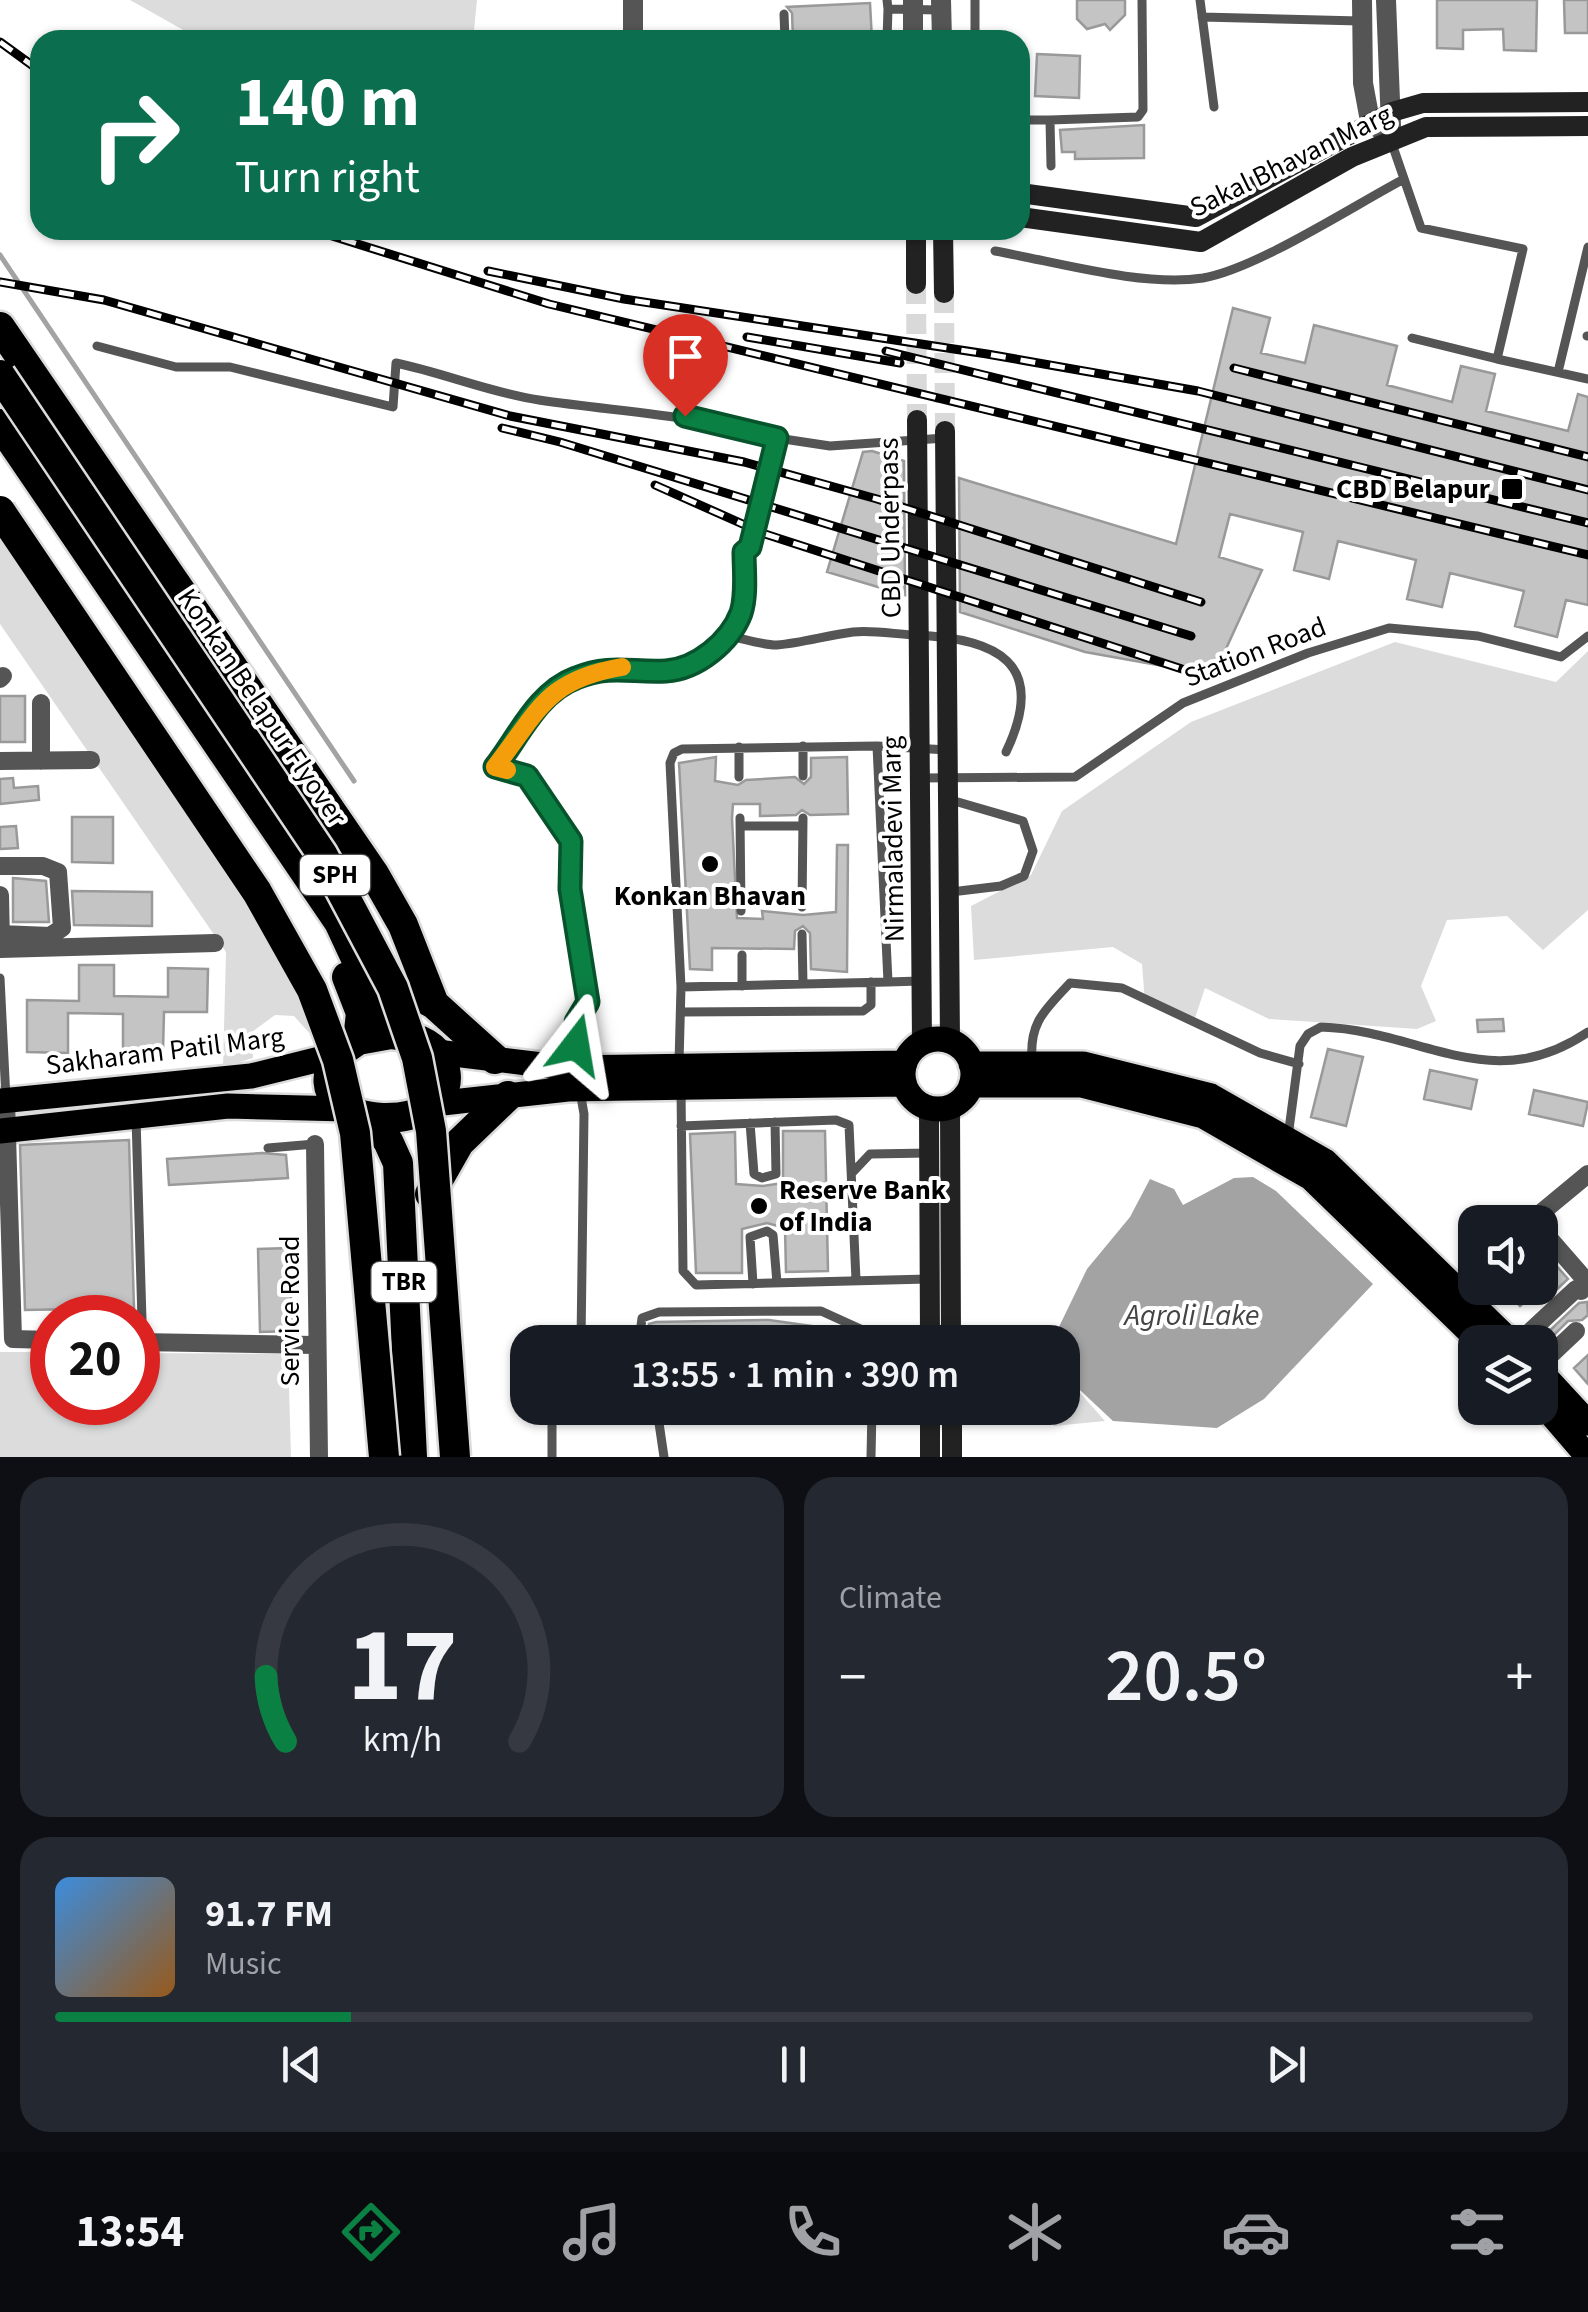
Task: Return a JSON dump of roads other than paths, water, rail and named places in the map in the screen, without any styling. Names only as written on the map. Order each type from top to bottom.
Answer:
[{"type":"highway","points":[[0,327],[382,886],[434,1004]]},
{"type":"highway","name":"Konkan Belapur Flyover","points":[[0,375],[322,854],[393,988],[417,1058],[431,1131],[455,1457]]},
{"type":"highway","points":[[0,424],[340,922],[391,1034]]},
{"type":"highway","points":[[0,458],[323,932],[356,994],[362,1022],[347,1048]]},
{"type":"highway","name":"SPH","points":[[0,511],[257,892],[312,990],[338,1060],[355,1133],[384,1457]]},
{"type":"highway","points":[[369,980],[401,987],[434,1004],[495,1059]]},
{"type":"highway","points":[[347,1048],[391,1034],[421,1041],[445,1053]]},
{"type":"highway","name":"TBR","points":[[347,1048],[329,1071],[331,1088],[388,1141],[398,1163],[412,1457]]},
{"type":"highway","name":"TBR","points":[[431,1457],[417,1136],[438,1105],[446,1078],[445,1053]]},
{"type":"highway","points":[[420,1227],[432,1189],[452,1154],[508,1096]]},
{"type":"highway","points":[[357,1113],[395,1118],[438,1105]]},
{"type":"main road","name":"Sakal Bhavan Marg","points":[[1030,194],[1196,217],[1370,120],[1422,103],[1588,102]]},
{"type":"main road","name":"Sakal Bhavan Marg","points":[[1030,218],[1201,242],[1390,138],[1426,126],[1588,126]]},
{"type":"main road","points":[[916,240],[916,284]]},
{"type":"main road","points":[[943,240],[944,293]]},
{"type":"main road","name":"CBD Underpass","points":[[917,429],[919,635]]},
{"type":"main road","name":"CBD Underpass","points":[[945,434],[947,634]]},
{"type":"main road","name":"Nirmaladevi Marg","points":[[947,634],[950,1042]]},
{"type":"main road","name":"Nirmaladevi Marg","points":[[919,635],[922,1043]]},
{"type":"main road","points":[[939,1108],[913,1100],[904,1073],[922,1043],[950,1042],[963,1051],[971,1075]]},
{"type":"main road","name":"Sakharam Patil Marg","points":[[3,1101],[251,1076],[347,1048]]},
{"type":"main road","points":[[445,1053],[495,1059],[578,1078],[904,1073]]},
{"type":"main road","points":[[949,1325],[940,1279],[929,1153],[939,1108],[971,1075],[1032,1064],[1083,1064],[1211,1096],[1288,1137],[1325,1161],[1458,1293]]},
{"type":"main road","points":[[971,1075],[1080,1085],[1204,1116],[1311,1178],[1458,1294]]},
{"type":"main road","points":[[251,1076],[254,1106]]},
{"type":"main road","points":[[438,1105],[508,1096],[578,1078]]},
{"type":"main road","points":[[4,1131],[254,1106],[357,1113]]},
{"type":"main road","points":[[932,1325],[940,1279],[939,1108]]},
{"type":"main road","points":[[1471,1305],[1492,1325]]},
{"type":"main road","points":[[1558,1389],[1588,1423]]},
{"type":"main road","points":[[1558,1423],[1588,1457]]},
{"type":"main road","points":[[930,1425],[930,1457]]},
{"type":"main road","points":[[952,1425],[952,1457]]},
{"type":"street","points":[[633,0],[633,30]]},
{"type":"street","points":[[1386,0],[1390,138]]},
{"type":"street","points":[[913,5],[914,30]]},
{"type":"street","points":[[941,5],[942,30]]},
{"type":"street","points":[[1362,10],[1363,83],[1370,120],[1390,138]]},
{"type":"street","points":[[41,703],[41,761]]},
{"type":"street","points":[[0,761],[91,760]]},
{"type":"street","points":[[0,866],[43,866],[61,879],[59,932],[1,941]]},
{"type":"street","points":[[0,895],[1,941]]},
{"type":"street","points":[[1,941],[215,943]]},
{"type":"street","points":[[3,1101],[13,1339],[30,1339]]},
{"type":"street","name":"Service Road","points":[[315,1144],[319,1457]]},
{"type":"street","points":[[1554,1205],[1588,1174]]},
{"type":"street","points":[[1538,1325],[1576,1289],[1584,1287],[1558,1254]]},
{"type":"street","points":[[1558,1351],[1580,1331]]},
{"type":"street","points":[[160,1342],[315,1345]]},
{"type":"lane","points":[[975,30],[976,0]]},
{"type":"lane","points":[[1030,120],[1138,117],[1144,110],[1142,0]]},
{"type":"lane","points":[[1200,0],[1214,107]]},
{"type":"lane","points":[[887,5],[941,5]]},
{"type":"lane","points":[[1202,17],[1362,10]]},
{"type":"lane","points":[[784,14],[785,30]]},
{"type":"lane","points":[[1050,120],[1050,166]]},
{"type":"lane","points":[[1390,138],[1421,228],[1524,249],[1498,358]]},
{"type":"lane","points":[[996,252],[1170,279],[1203,278],[1236,269],[1404,179]]},
{"type":"lane","points":[[1558,372],[1588,250]]},
{"type":"lane","points":[[1412,338],[1588,379]]},
{"type":"lane","points":[[97,346],[176,367],[230,367],[393,407],[396,363],[536,400],[648,410],[830,446],[917,429],[945,434]]},
{"type":"lane","points":[[581,1325],[584,1114],[576,1022],[588,1002],[570,889],[571,841],[527,776],[495,767],[542,700],[574,678],[620,666],[657,671],[691,665],[710,654],[740,614],[744,552],[750,547],[777,438]]},
{"type":"lane","name":"Station Road","points":[[948,789],[1075,776],[1183,703],[1308,652],[1389,628],[1478,636],[1561,657],[1588,636]]},
{"type":"lane","points":[[724,635],[774,645],[856,632],[947,634],[980,642],[1015,668],[1022,689],[1021,716],[1006,752]]},
{"type":"lane","points":[[803,746],[803,776]]},
{"type":"lane","points":[[940,1279],[696,1285],[683,1271],[682,987],[670,763],[674,752],[682,748],[877,746],[948,750]]},
{"type":"lane","points":[[877,746],[888,982]]},
{"type":"lane","points":[[739,747],[739,777]]},
{"type":"lane","points":[[920,778],[1023,821],[1033,852],[1024,876],[1001,886],[948,893]]},
{"type":"lane","points":[[740,822],[803,822],[802,904],[741,907],[740,822]]},
{"type":"lane","points":[[802,934],[804,984]]},
{"type":"lane","points":[[742,954],[742,986]]},
{"type":"lane","points":[[0,978],[3,1101]]},
{"type":"lane","points":[[682,987],[922,980]]},
{"type":"lane","points":[[680,1012],[864,1011],[871,1005],[870,982]]},
{"type":"lane","points":[[1032,1064],[1030,1037],[1040,1016],[1070,982],[1122,988],[1260,1053],[1298,1064]]},
{"type":"lane","points":[[1288,1137],[1303,1039],[1321,1027],[1499,1062],[1530,1062],[1588,1032]]},
{"type":"lane","points":[[136,1116],[141,1295]]},
{"type":"lane","points":[[682,1126],[844,1121],[851,1134],[856,1280]]},
{"type":"lane","points":[[750,1123],[754,1174],[774,1178],[775,1122]]},
{"type":"lane","points":[[268,1148],[315,1144]]},
{"type":"lane","points":[[852,1173],[870,1154],[929,1153]]},
{"type":"lane","points":[[754,1284],[750,1237],[767,1231],[773,1236],[777,1283]]},
{"type":"lane","points":[[641,1325],[642,1318],[659,1312],[820,1311],[847,1325]]},
{"type":"lane","points":[[552,1425],[552,1457]]},
{"type":"lane","points":[[659,1425],[664,1457]]},
{"type":"lane","points":[[872,1425],[872,1457]]},
{"type":"water","name":"Agroli Lake","points":[[1253,1177],[1276,1191],[1373,1284],[1264,1399],[1217,1428],[1113,1421],[1080,1390],[1080,1325],[1060,1325],[1087,1269],[1130,1217],[1150,1179],[1174,1189],[1183,1205],[1234,1178]]},
{"type":"waterway","points":[[0,255],[354,781]]},
{"type":"tunnel","points":[[916,284],[917,420]]},
{"type":"tunnel","points":[[944,293],[945,431]]},
{"type":"railway","points":[[0,42],[30,64]]},
{"type":"railway","points":[[345,240],[549,304],[1588,555]]},
{"type":"railway","points":[[488,271],[624,299],[987,354],[1198,391],[1588,490]]},
{"type":"railway","points":[[0,282],[104,300],[510,416],[744,462],[877,499],[1201,602]]},
{"type":"railway","points":[[747,337],[900,363]]},
{"type":"railway","points":[[886,351],[1588,523]]},
{"type":"railway","points":[[1234,368],[1588,457]]},
{"type":"railway","points":[[502,428],[560,442],[1191,636]]},
{"type":"railway","points":[[655,485],[765,534],[1182,669]]},
{"type":"place","name":"CBD Belapur","points":[[1512,489]]},
{"type":"place","name":"Konkan Bhavan","points":[[710,864]]},
{"type":"place","name":"Reserve Bank of India","points":[[759,1206]]}]
